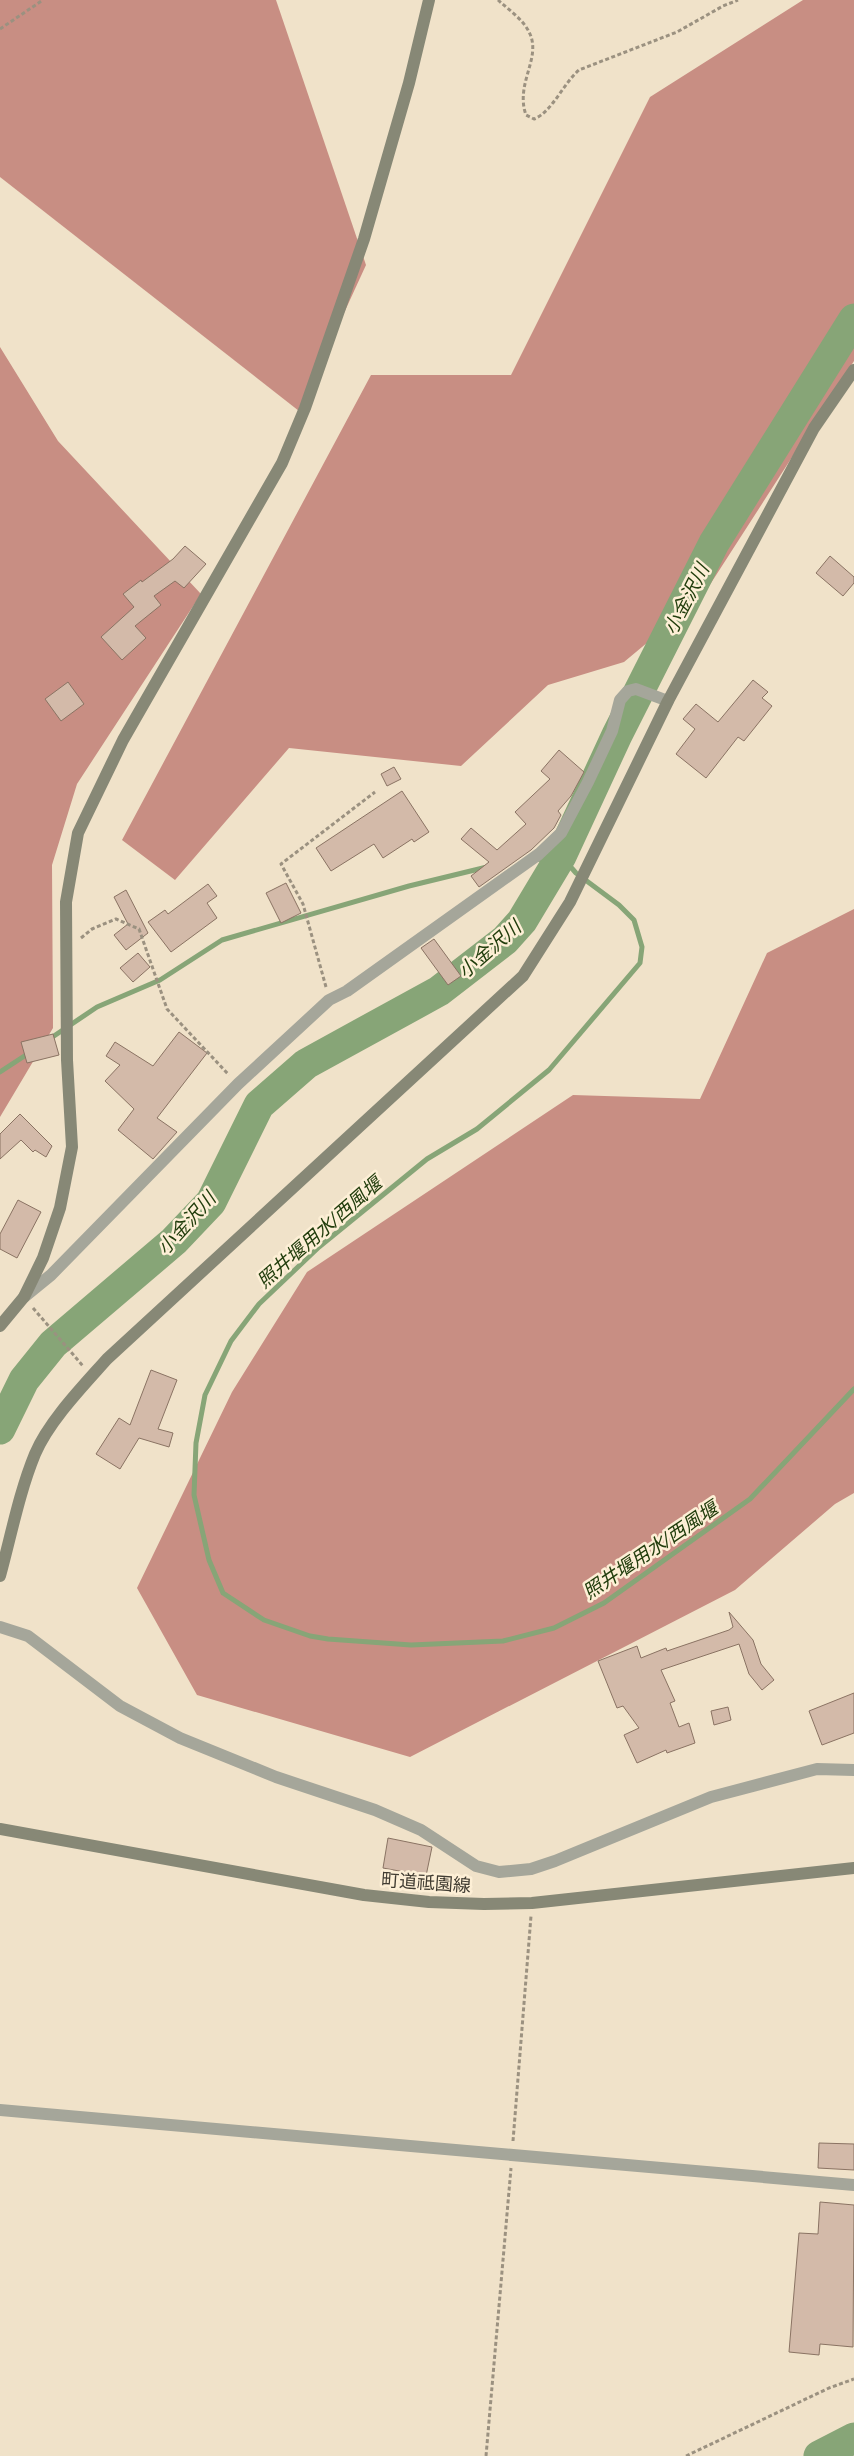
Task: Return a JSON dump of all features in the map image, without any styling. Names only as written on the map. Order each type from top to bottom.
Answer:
[{"type":"street","points":[[0,1326],[24,1296],[43,1258],[60,1208],[72,1146],[67,1060],[66,902],[78,833],[97,789],[123,740],[286,454],[340,313],[364,239],[409,83],[429,0]]},
{"type":"street","points":[[0,1576],[36,1453],[65,1408],[107,1359],[523,976],[570,902],[668,701],[814,428],[854,370]]},
{"type":"street","points":[[24,1296],[51,1275],[238,1084],[329,1000],[347,991],[539,854],[561,833],[612,730],[620,700],[628,691],[636,689],[668,701]]},
{"type":"street","points":[[0,1628],[28,1636],[120,1706],[180,1738],[276,1776],[375,1810],[421,1830],[476,1866],[499,1872],[531,1869],[547,1864],[710,1797],[818,1769],[854,1770]]},
{"type":"street","name":"町道祗園線","points":[[0,1829],[364,1896],[447,1903],[532,1903],[854,1868]]},
{"type":"street","points":[[0,2110],[854,2185]]},
{"type":"path","points":[[0,29],[42,0]]},
{"type":"path","points":[[498,0],[523,24],[530,35],[534,49],[522,93],[522,104],[526,115],[534,119],[543,116],[568,80],[579,70],[676,32],[723,6],[738,0]]},
{"type":"path","points":[[329,1000],[303,904],[281,864],[375,792]]},
{"type":"path","points":[[67,948],[92,929],[116,919],[139,929],[167,1009],[238,1084]]},
{"type":"path","points":[[24,1296],[76,1357]]},
{"type":"path","points":[[486,2456],[532,1903]]},
{"type":"path","points":[[686,2456],[820,2392],[854,2379]]},
{"type":"shaded area","points":[[0,0],[276,0],[366,265],[299,411],[0,177]]},
{"type":"shaded area","points":[[803,0],[854,0],[854,361],[702,597],[624,662],[548,685],[461,766],[289,748],[175,880],[122,840],[371,375],[511,375],[650,97]]},
{"type":"shaded area","points":[[0,347],[58,441],[201,594],[77,784],[52,865],[53,1028],[0,1117]]},
{"type":"shaded area","points":[[854,909],[854,1493],[835,1504],[735,1590],[410,1757],[197,1695],[137,1588],[232,1392],[307,1272],[573,1095],[700,1099],[767,953]]},
{"type":"building","points":[[185,546],[206,564],[184,588],[175,581],[154,596],[161,605],[135,626],[146,638],[122,660],[101,637],[134,607],[123,594],[173,559]]},
{"type":"building","points":[[830,556],[854,577],[854,583],[843,596],[816,573]]},
{"type":"building","points":[[753,680],[768,692],[762,698],[772,706],[744,741],[738,737],[706,778],[676,754],[695,729],[683,719],[696,704],[718,722]]},
{"type":"building","points":[[68,682],[84,704],[61,721],[45,699]]},
{"type":"building","points":[[559,750],[584,772],[571,796],[558,811],[561,815],[554,828],[531,850],[479,887],[471,876],[489,862],[461,839],[471,828],[497,850],[526,824],[515,812],[550,779],[541,771]]},
{"type":"building","points":[[394,767],[401,779],[387,786],[381,774]]},
{"type":"building","points":[[402,791],[429,832],[414,842],[412,839],[383,858],[374,844],[331,871],[316,848]]},
{"type":"building","points":[[286,883],[301,913],[281,923],[266,893]]},
{"type":"building","points":[[208,884],[217,896],[207,903],[217,918],[171,952],[148,922],[165,910],[168,914]]},
{"type":"building","points":[[126,890],[148,933],[126,950],[114,935],[128,924],[114,897]]},
{"type":"building","points":[[434,939],[461,976],[448,985],[421,948]]},
{"type":"building","points":[[138,953],[150,967],[133,982],[120,968]]},
{"type":"building","points":[[179,1032],[207,1053],[157,1118],[177,1132],[153,1159],[118,1130],[134,1109],[105,1081],[120,1065],[106,1056],[115,1042],[153,1066]]},
{"type":"building","points":[[53,1034],[59,1055],[27,1063],[21,1042]]},
{"type":"building","points":[[20,1114],[52,1146],[46,1157],[35,1150],[33,1152],[21,1140],[0,1159],[0,1134]]},
{"type":"building","points":[[18,1200],[41,1212],[17,1258],[0,1249],[0,1234]]},
{"type":"building","points":[[151,1370],[177,1380],[158,1429],[173,1433],[169,1447],[139,1438],[120,1469],[96,1454],[119,1418],[130,1425]]},
{"type":"building","points":[[729,1612],[753,1640],[761,1664],[774,1680],[762,1690],[749,1674],[739,1644],[661,1670],[675,1701],[670,1703],[679,1727],[689,1723],[695,1743],[667,1753],[666,1750],[637,1763],[624,1735],[639,1728],[623,1706],[617,1708],[598,1661],[637,1646],[641,1658],[666,1648],[667,1651],[729,1630],[733,1627]]},
{"type":"building","points":[[854,1693],[854,1733],[822,1745],[809,1711]]},
{"type":"building","points":[[728,1707],[731,1720],[714,1725],[711,1711]]},
{"type":"building","points":[[388,1838],[432,1847],[426,1876],[383,1868]]},
{"type":"building","points":[[819,2143],[854,2144],[854,2170],[818,2168]]},
{"type":"building","points":[[820,2202],[854,2205],[853,2347],[820,2344],[819,2355],[789,2352],[799,2233],[818,2234]]},
{"type":"waterway","name":"小金沢川","points":[[0,1429],[24,1380],[53,1344],[174,1241],[211,1202],[259,1105],[306,1064],[439,991],[505,940],[522,921],[561,856],[617,735],[714,543],[854,319]]},
{"type":"waterway","name":"照井堰用水/西風堰","points":[[535,859],[550,860],[561,856],[576,873],[619,905],[634,920],[642,947],[640,963],[549,1070],[477,1129],[427,1159],[319,1247],[259,1304],[231,1341],[205,1395],[196,1443],[194,1495],[209,1560],[223,1593],[264,1620],[310,1636],[328,1639],[411,1645],[503,1641],[554,1628],[604,1603],[750,1499],[854,1389]]},
{"type":"waterway","points":[[48,1040],[97,1007],[160,980],[222,940],[409,886],[487,867]]},
{"type":"waterway","points":[[0,1072],[29,1053]]},
{"type":"waterway","points":[[819,2456],[854,2438]]}]
